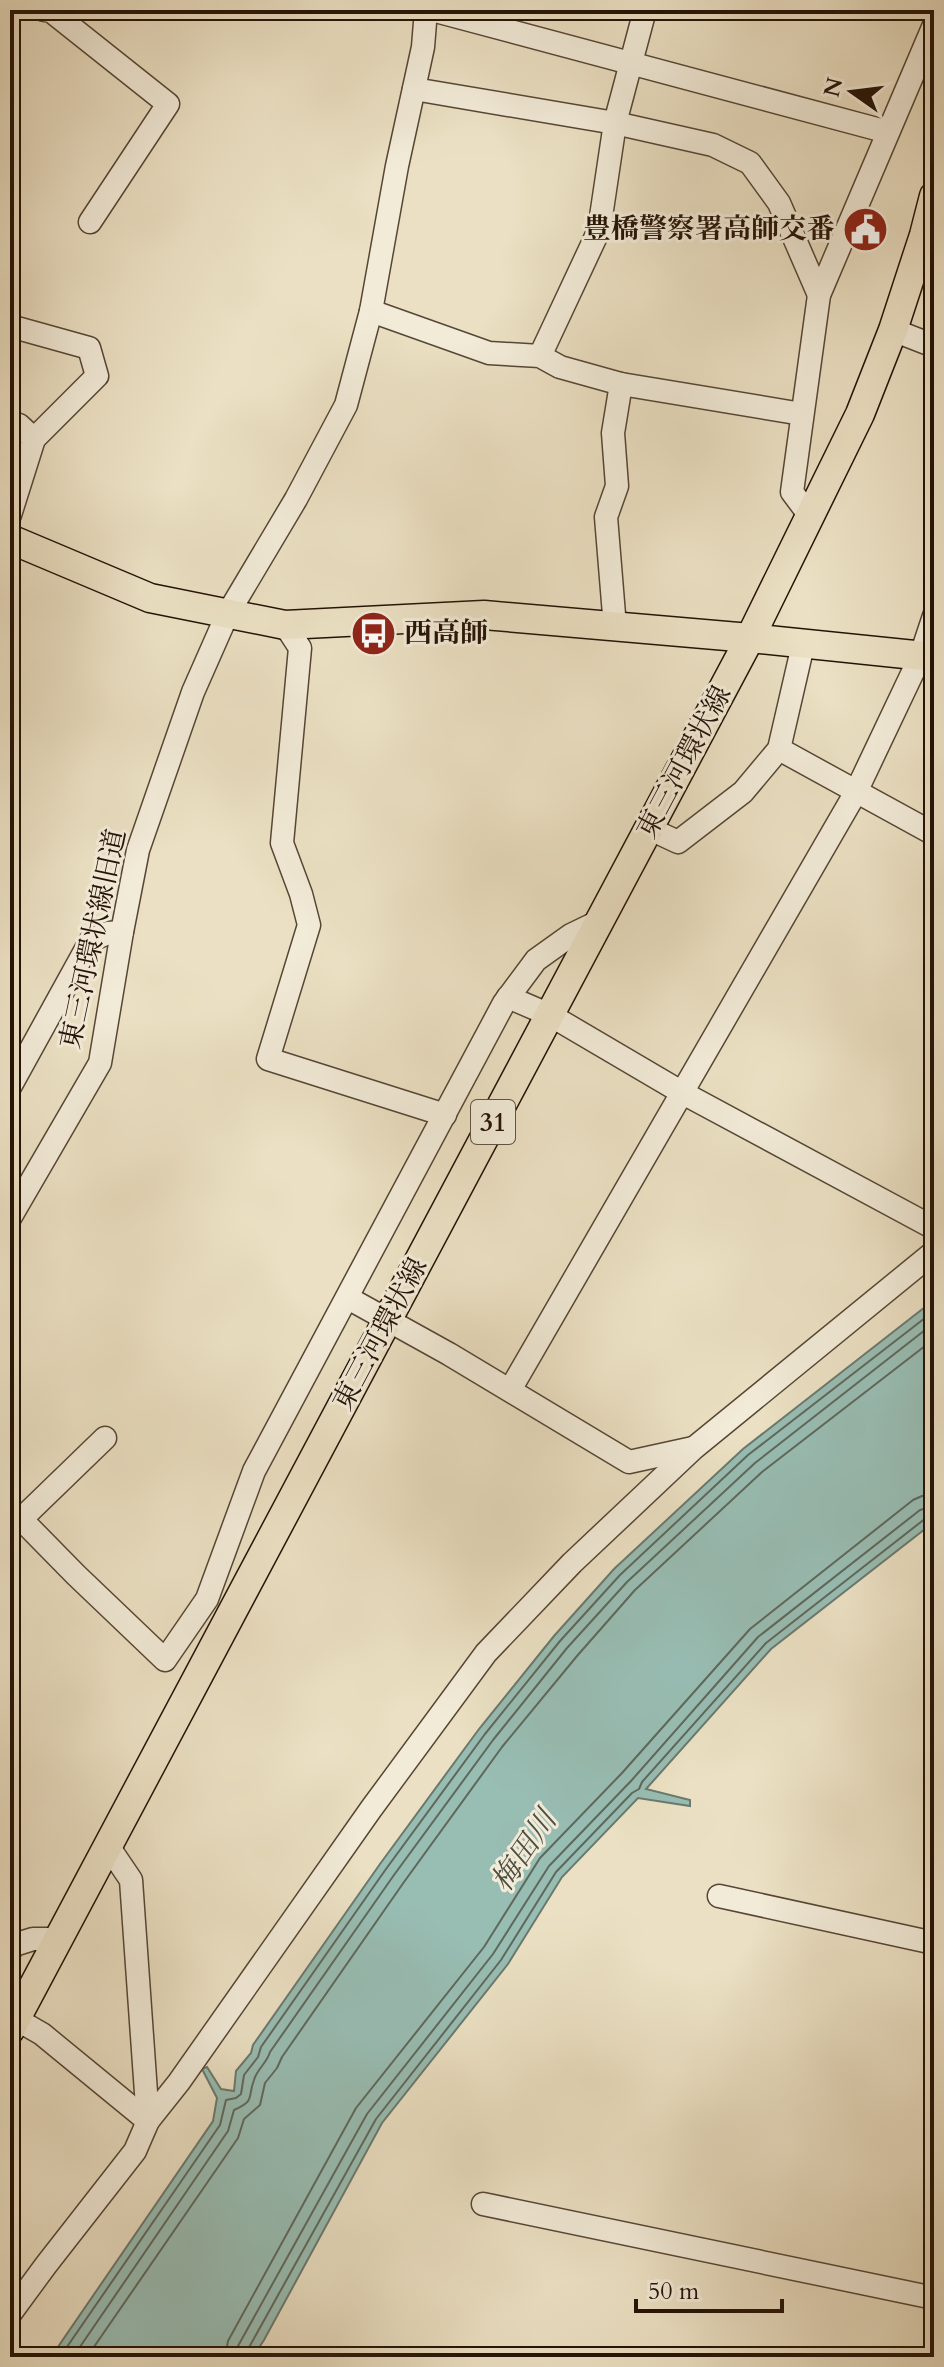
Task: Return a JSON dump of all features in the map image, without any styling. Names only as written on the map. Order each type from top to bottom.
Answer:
[{"type":"main road","name":"東三河環状線","points":[[13,2024],[750,638],[860,414],[893,330],[934,196]]},
{"type":"main road","points":[[10,539],[150,598],[285,625],[484,615],[928,656]]},
{"type":"street","points":[[48,10],[168,104],[90,222]]},
{"type":"street","points":[[429,10],[888,132]]},
{"type":"street","name":"東三河環状線旧道","points":[[10,1218],[100,1063],[138,850],[193,692],[227,615],[346,405],[371,311],[429,10]]},
{"type":"street","points":[[540,356],[599,230],[615,123],[645,10]]},
{"type":"street","points":[[810,516],[792,492],[819,295],[934,25]]},
{"type":"street","points":[[414,89],[615,123],[713,145],[750,163],[779,203],[819,295]]},
{"type":"street","points":[[371,311],[489,353],[540,356],[560,367],[621,384],[802,414]]},
{"type":"street","points":[[10,326],[89,348],[97,376],[34,439],[10,515]]},
{"type":"street","points":[[893,330],[934,346]]},
{"type":"street","points":[[615,627],[606,517],[617,486],[613,433],[621,384]]},
{"type":"street","points":[[10,423],[19,425],[34,439]]},
{"type":"street","points":[[510,1390],[856,792],[928,656],[934,616]]},
{"type":"street","points":[[285,625],[300,648],[282,843],[309,925],[268,1059],[445,1115]]},
{"type":"street","points":[[648,828],[678,842],[743,792],[779,749],[803,645]]},
{"type":"street","points":[[779,749],[934,834]]},
{"type":"street","points":[[105,1438],[16,1524],[76,1575],[165,1660],[207,1599],[254,1471],[508,997],[536,960],[571,935],[598,922]]},
{"type":"street","points":[[10,1087],[91,940],[108,933],[122,932]]},
{"type":"street","points":[[508,997],[550,1015],[681,1092],[934,1228]]},
{"type":"street","points":[[10,2314],[135,2151],[148,2121],[486,1653],[572,1563],[694,1448],[934,1252]]},
{"type":"street","points":[[348,1298],[449,1354],[629,1462],[694,1448]]},
{"type":"street","points":[[108,1846],[131,1880],[148,2121]]},
{"type":"street","points":[[719,1896],[934,1943]]},
{"type":"street","points":[[10,1951],[14,1945],[33,1939],[58,1939]]},
{"type":"street","points":[[13,2024],[42,2034],[148,2121]]},
{"type":"street","points":[[483,2204],[934,2298]]},
{"type":"water","name":"梅田川","points":[[934,1300],[934,1522],[771,1649],[646,1789],[690,1800],[690,1806],[638,1798],[562,1877],[508,1964],[382,2123],[253,2357],[51,2357],[213,2121],[217,2098],[202,2069],[207,2067],[221,2089],[234,2091],[236,2071],[380,1864],[479,1729],[554,1636],[614,1569],[743,1449]]},
{"type":"place","name":"豊橋警察署高師交番","points":[[866,229]]},
{"type":"place","name":"西高師","points":[[373,633]]}]
